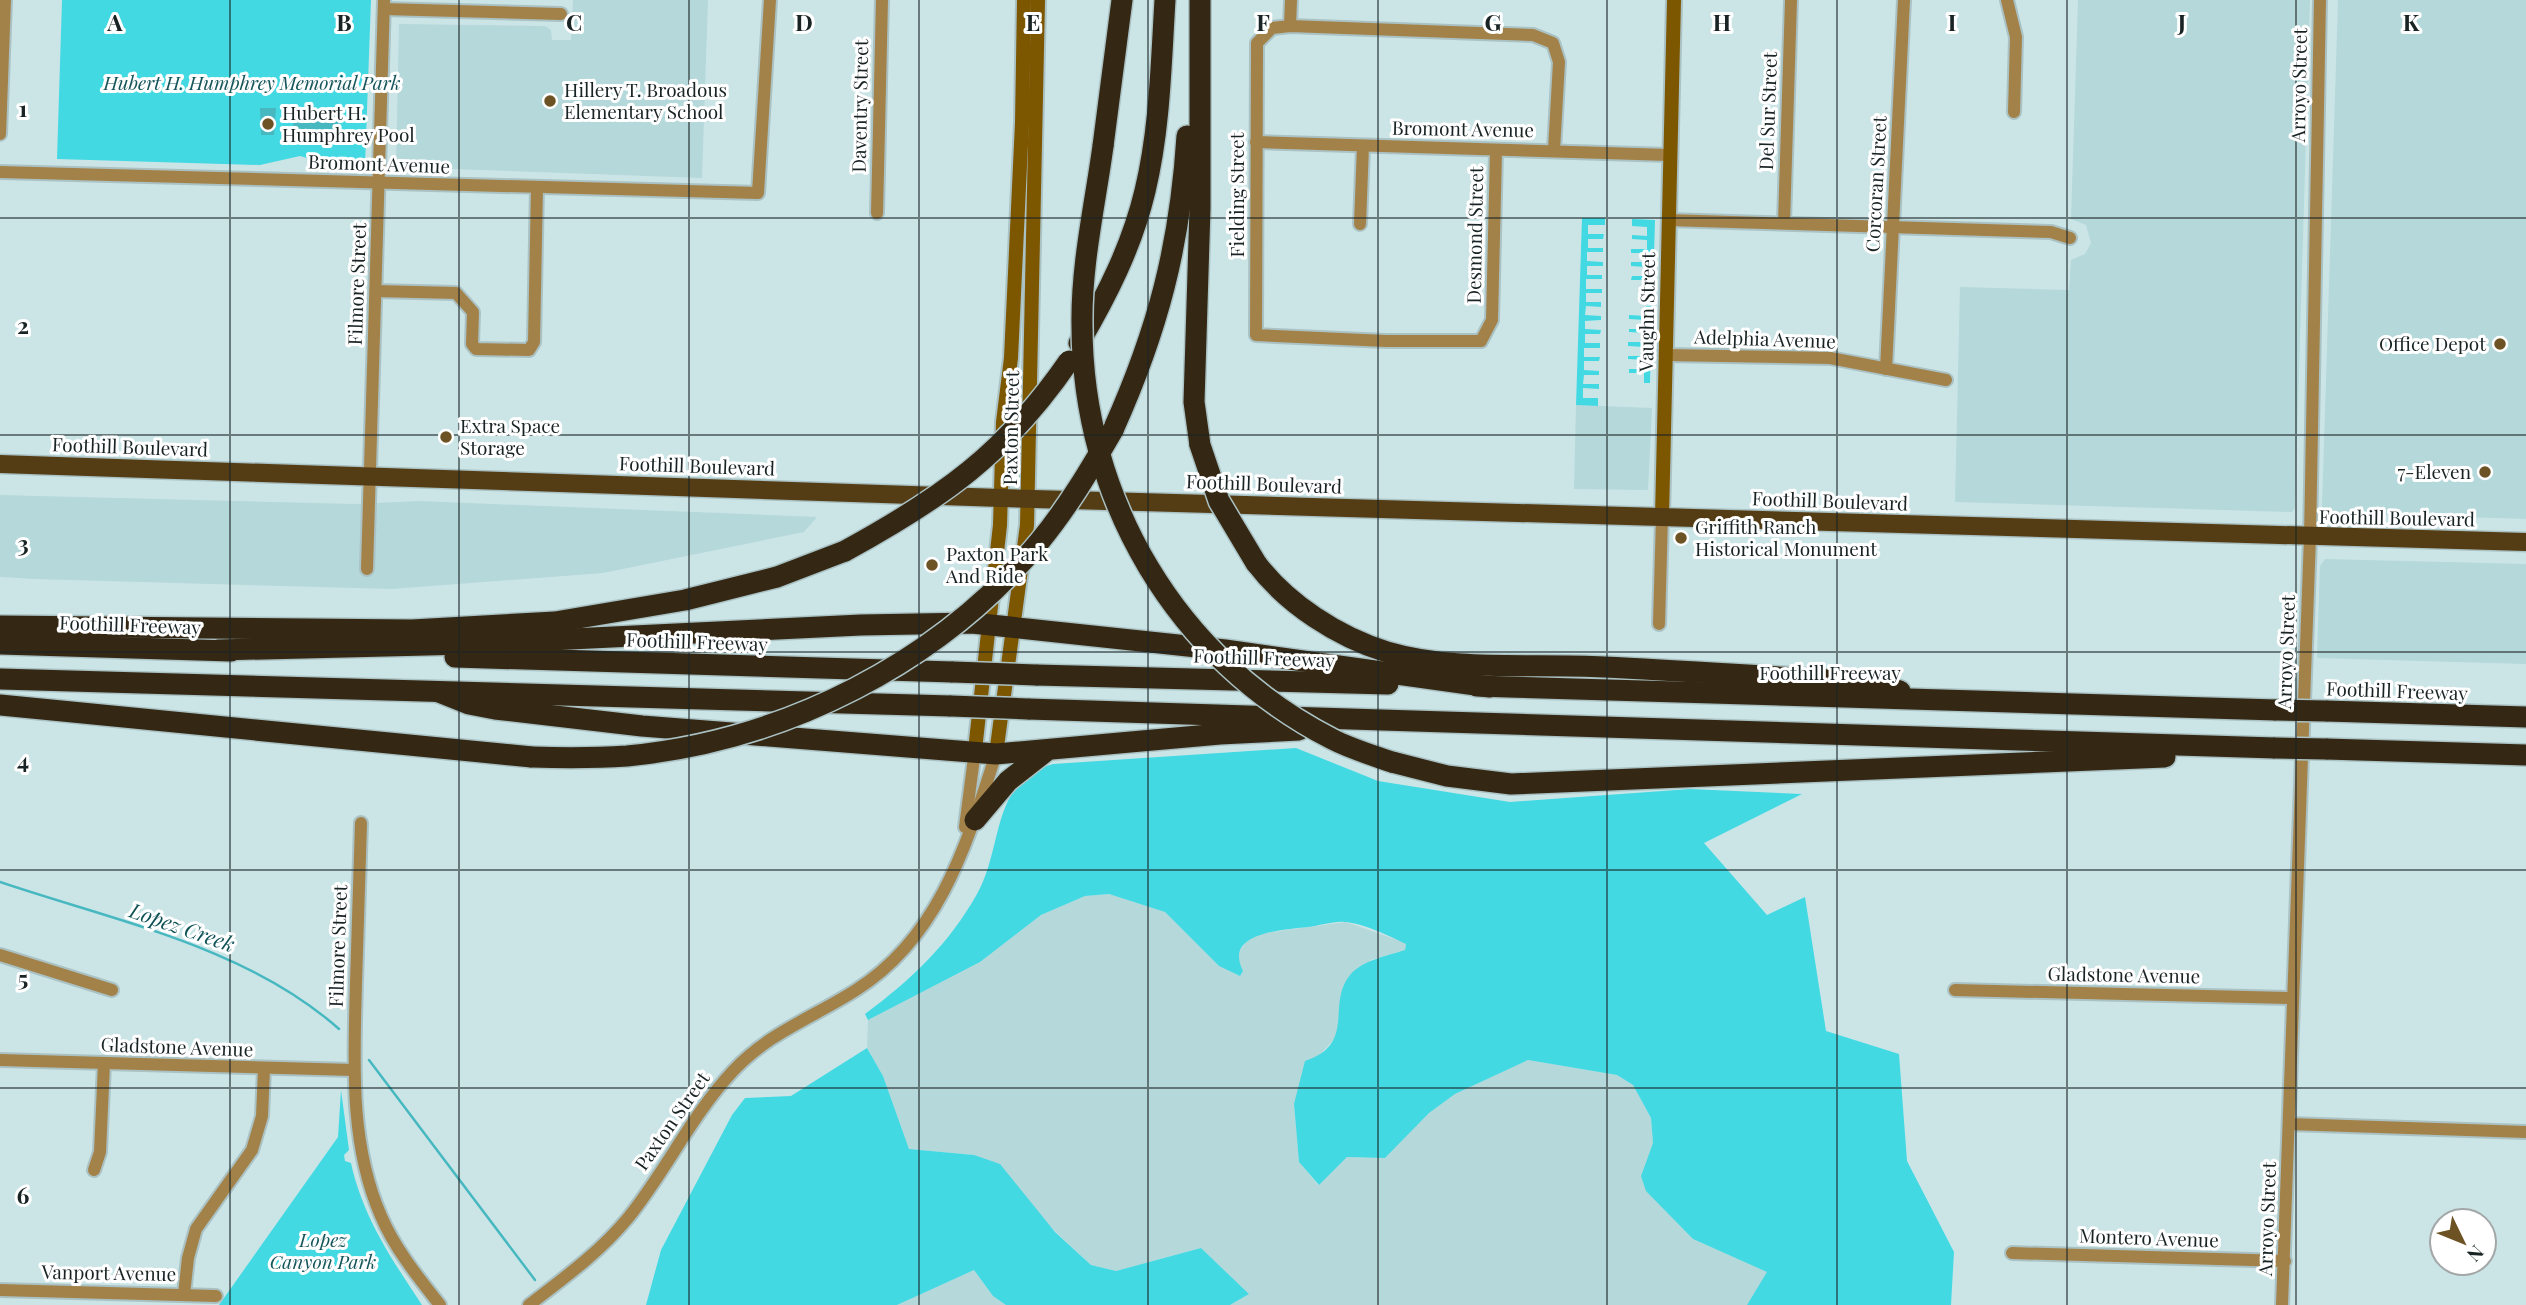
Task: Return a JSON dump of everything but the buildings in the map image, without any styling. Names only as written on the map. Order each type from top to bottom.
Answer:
[{"type":"highway","points":[[1122,0],[1085,276],[1083,362],[1096,443],[1127,529],[1155,582],[1184,621],[1230,669],[1275,705],[1333,740],[1392,762],[1447,776],[1511,784],[2157,758],[2275,748]]},
{"type":"highway","points":[[0,626],[412,629],[555,622],[685,600],[777,577],[845,551],[934,501],[993,453],[1046,395],[1108,294],[1145,192],[1159,99],[1165,0]]},
{"type":"highway","points":[[0,705],[532,757],[628,755],[724,737],[801,713],[900,664],[976,606],[1011,573],[1064,507],[1113,430],[1140,372],[1177,234],[1198,0]]},
{"type":"highway","points":[[1198,0],[1200,208],[1194,401],[1200,445],[1219,501],[1256,563],[1272,582],[1324,624],[1387,652],[1449,662],[1605,667],[1871,682],[1919,696]]},
{"type":"highway","points":[[218,650],[468,644],[861,625],[989,625],[1225,650],[1490,687]]},
{"type":"highway","name":"Foothill Freeway","points":[[0,644],[1821,698],[1919,696],[2526,717]]},
{"type":"highway","points":[[0,679],[2526,755]]},
{"type":"highway","points":[[439,692],[469,704],[495,709],[642,726],[975,750],[996,754],[1045,752],[1220,734],[1292,730],[1437,732],[1487,724]]},
{"type":"highway","points":[[975,820],[1008,781],[1045,752]]},
{"type":"main road","name":"Foothill Boulevard","points":[[0,464],[1001,498],[2526,542]]},
{"type":"street","points":[[0,134],[5,0]]},
{"type":"street","name":"Bromont Avenue","points":[[0,172],[758,193],[770,0]]},
{"type":"street","name":"Daventry Street","points":[[877,213],[882,0]]},
{"type":"street","name":"Paxton Street","points":[[962,848],[989,625],[1001,498],[1003,422],[1014,312],[1023,123],[1024,0]]},
{"type":"street","name":"Paxton Street","points":[[528,1305],[587,1259],[617,1231],[640,1202],[709,1097],[735,1068],[778,1032],[875,977],[905,951],[938,906],[975,820],[996,754],[1015,627],[1028,498],[1038,0]]},
{"type":"street","points":[[1291,0],[1290,26],[1533,34],[1553,43],[1559,62],[1554,150]]},
{"type":"street","name":"Vaughn Street","points":[[1659,624],[1674,0]]},
{"type":"street","name":"Del Sur Street","points":[[1784,222],[1791,0]]},
{"type":"street","name":"Corcoran Street","points":[[1886,369],[1904,0]]},
{"type":"street","points":[[2007,0],[2016,37],[2014,112]]},
{"type":"street","name":"Arroyo Street","points":[[2282,1305],[2309,537],[2320,0]]},
{"type":"street","points":[[384,4],[561,15]]},
{"type":"street","name":"Filmore Street","points":[[367,569],[384,4]]},
{"type":"street","name":"Fielding Street","points":[[1290,26],[1272,28],[1257,43],[1256,335],[1474,342],[1481,341],[1486,335],[1492,320]]},
{"type":"street","name":"Bromont Avenue","points":[[1256,142],[1669,155]]},
{"type":"street","points":[[1360,224],[1363,146]]},
{"type":"street","name":"Desmond Street","points":[[1492,320],[1496,151]]},
{"type":"street","points":[[376,291],[456,293],[473,312],[472,344],[476,349],[529,350],[534,342],[537,187]]},
{"type":"street","points":[[1668,220],[2051,232],[2070,238]]},
{"type":"street","name":"Adelphia Avenue","points":[[1666,355],[1830,358],[1946,380]]},
{"type":"street","name":"Filmore Street","points":[[361,823],[353,1070],[365,1169],[380,1215],[404,1258],[440,1305]]},
{"type":"street","points":[[0,955],[112,990]]},
{"type":"street","name":"Gladstone Avenue","points":[[1955,990],[2291,998]]},
{"type":"street","name":"Gladstone Avenue","points":[[0,1060],[353,1070]]},
{"type":"street","points":[[94,1170],[100,1152],[104,1064]]},
{"type":"street","points":[[184,1294],[188,1258],[196,1229],[252,1150],[262,1116],[264,1069]]},
{"type":"street","points":[[2289,1124],[2526,1132]]},
{"type":"street","name":"Montero Avenue","points":[[2012,1252],[2285,1261]]},
{"type":"street","name":"Vanport Avenue","points":[[0,1290],[216,1296]]},
{"type":"shaded area","name":"Hillery T. Broadous Elementary School","points":[[573,0],[708,0],[702,178],[396,167],[399,24],[545,26],[551,30],[552,40],[571,40]]},
{"type":"shaded area","points":[[2078,0],[2310,0],[2295,508],[2292,512],[1955,502],[1960,287],[2069,290],[2071,260],[2085,254],[2091,243],[2086,225],[2071,219]]},
{"type":"shaded area","points":[[2338,0],[2526,0],[2526,519],[2330,513],[2322,507]]},
{"type":"shaded area","points":[[294,107],[339,110],[338,144],[318,143],[318,129],[293,130]]},
{"type":"shaded area","name":"Hubert H. Humphrey Pool","points":[[260,108],[276,108],[274,135],[261,135]]},
{"type":"shaded area","points":[[1576,405],[1652,408],[1648,490],[1574,489]]},
{"type":"shaded area","points":[[0,495],[354,504],[420,501],[817,517],[804,532],[603,573],[392,589],[0,577]]},
{"type":"shaded area","points":[[2325,559],[2526,564],[2526,664],[2317,658],[2320,566]]},
{"type":"shaded area","points":[[1109,894],[1165,912],[1219,966],[1240,976],[1243,971],[1238,962],[1239,953],[1245,943],[1258,934],[1346,922],[1406,943],[1405,950],[1371,960],[1344,987],[1337,1036],[1318,1057],[1294,1104],[1299,1162],[1318,1185],[1347,1157],[1385,1158],[1429,1113],[1455,1094],[1528,1060],[1617,1075],[1633,1085],[1651,1118],[1653,1143],[1641,1176],[1693,1239],[1768,1272],[1747,1305],[1230,1305],[1249,1294],[1201,1248],[1116,1271],[1091,1265],[974,1155],[909,1149],[883,1076],[867,1048],[868,1020],[980,962],[1041,915],[1085,896]]},
{"type":"shaded area","points":[[974,1270],[993,1296],[1006,1305],[897,1305]]},
{"type":"green space","name":"Hubert H. Humphrey Memorial Park","points":[[62,0],[371,0],[365,165],[338,167],[300,156],[260,165],[57,159]]},
{"type":"green space","points":[[1582,218],[1605,218],[1605,225],[1588,225],[1588,234],[1604,234],[1603,239],[1588,239],[1588,248],[1603,248],[1603,252],[1587,252],[1587,261],[1603,262],[1603,266],[1587,266],[1587,275],[1602,275],[1602,279],[1586,279],[1586,289],[1602,289],[1602,293],[1586,293],[1586,302],[1601,302],[1601,307],[1586,306],[1585,315],[1601,316],[1601,320],[1585,321],[1585,329],[1601,330],[1600,334],[1585,334],[1585,343],[1600,343],[1600,348],[1584,348],[1584,357],[1600,357],[1599,361],[1584,361],[1584,370],[1599,371],[1599,375],[1584,375],[1583,384],[1599,384],[1599,389],[1583,388],[1583,398],[1598,398],[1598,406],[1576,405]]},
{"type":"green space","points":[[1632,219],[1655,220],[1653,290],[1647,290],[1647,280],[1631,280],[1632,276],[1646,276],[1646,267],[1631,266],[1631,262],[1646,262],[1646,253],[1631,253],[1631,249],[1647,249],[1647,240],[1632,239],[1632,235],[1647,236],[1647,227],[1632,226]]},
{"type":"green space","points":[[1646,306],[1652,306],[1650,383],[1644,383],[1644,373],[1629,373],[1629,369],[1643,369],[1644,360],[1628,359],[1628,356],[1644,356],[1644,347],[1628,346],[1628,342],[1644,342],[1644,333],[1629,332],[1629,329],[1644,329],[1645,320],[1629,319],[1629,315],[1646,316]]},
{"type":"green space","points":[[1296,748],[1378,781],[1510,802],[1690,789],[1802,794],[1704,843],[1767,915],[1805,897],[1826,1031],[1899,1054],[1907,1161],[1954,1252],[1951,1305],[1747,1305],[1767,1272],[1693,1239],[1646,1191],[1641,1176],[1653,1143],[1651,1118],[1633,1085],[1617,1075],[1528,1060],[1455,1094],[1429,1113],[1385,1158],[1347,1157],[1319,1185],[1299,1162],[1294,1104],[1305,1061],[1321,1054],[1331,1044],[1336,1034],[1343,986],[1350,975],[1368,962],[1405,950],[1406,944],[1360,925],[1336,922],[1259,936],[1241,948],[1239,958],[1243,971],[1240,976],[1219,966],[1165,912],[1109,894],[1085,896],[1041,915],[980,962],[868,1020],[865,1014],[928,960],[966,912],[985,875],[1008,800],[1018,785],[1033,772],[1053,764]]},
{"type":"green space","points":[[867,1048],[883,1076],[909,1149],[974,1155],[1000,1164],[1055,1232],[1091,1265],[1116,1271],[1201,1248],[1249,1294],[1230,1305],[1006,1305],[993,1296],[974,1270],[897,1305],[646,1305],[661,1250],[732,1115],[745,1098],[791,1096]]},
{"type":"green space","name":"Lopez Canyon Park","points":[[341,1090],[349,1150],[344,1155],[345,1161],[351,1163],[363,1202],[380,1238],[422,1305],[219,1305],[338,1137]]},
{"type":"waterway","name":"Lopez Creek","points":[[0,882],[134,924],[222,957],[303,1001],[339,1029]]},
{"type":"waterway","name":"Lopez Creek","points":[[369,1060],[535,1280]]},
{"type":"place","name":"Hillery T. Broadous Elementary School","points":[[550,101]]},
{"type":"place","name":"Hubert H. Humphrey Pool","points":[[268,124]]},
{"type":"place","name":"Office Depot","points":[[2500,344]]},
{"type":"place","name":"Extra Space Storage","points":[[446,437]]},
{"type":"place","name":"7-Eleven","points":[[2485,472]]},
{"type":"place","name":"Griffith Ranch Historical Monument","points":[[1681,538]]},
{"type":"place","name":"Paxton Park And Ride","points":[[932,565]]}]
